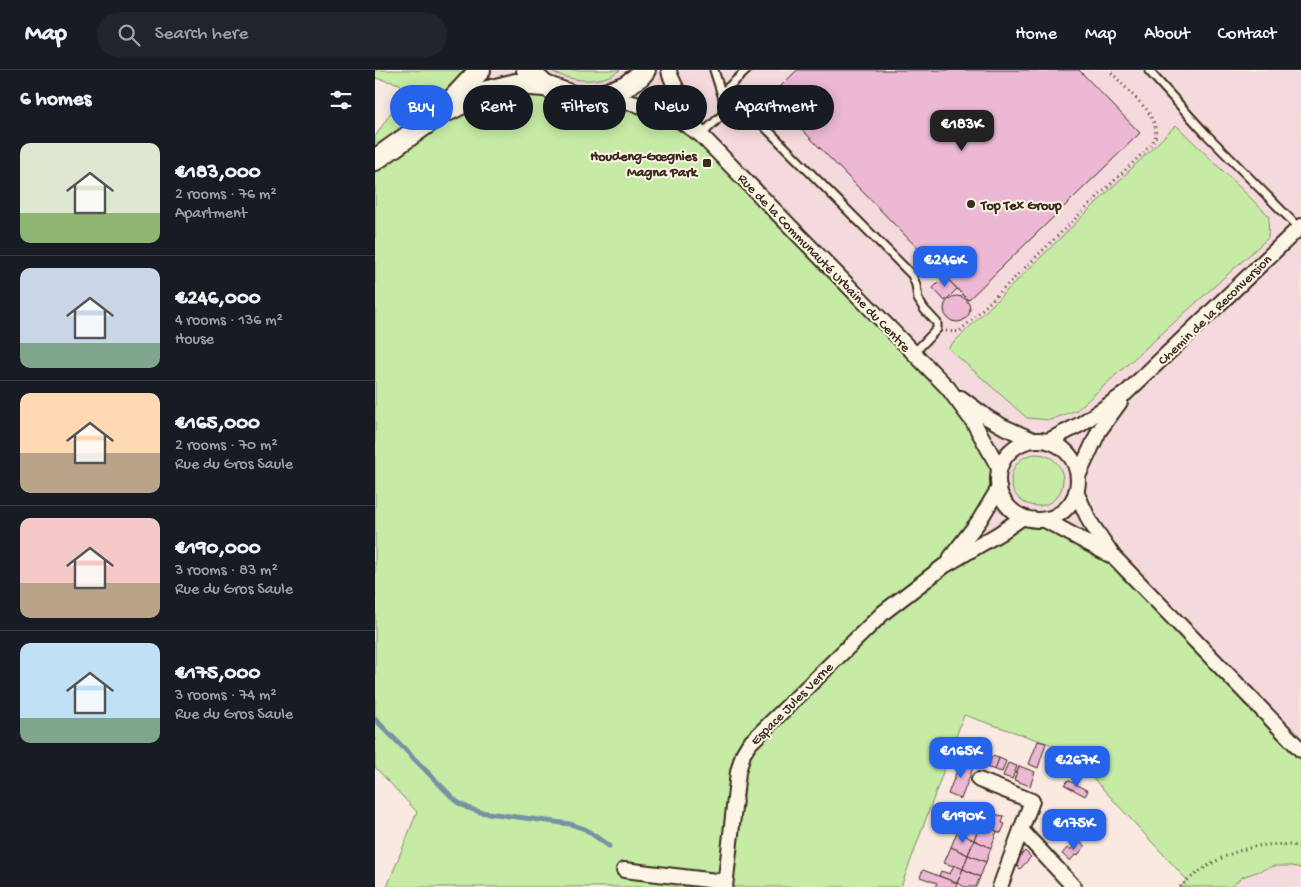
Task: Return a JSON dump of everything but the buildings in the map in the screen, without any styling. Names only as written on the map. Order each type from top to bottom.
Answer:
[{"type":"street","points":[[453,99],[480,70]]},
{"type":"street","points":[[527,70],[544,85]]},
{"type":"street","points":[[626,86],[645,70]]},
{"type":"street","name":"Rue de la Communauté Urbaine du Centre","points":[[669,70],[684,105],[701,135]]},
{"type":"street","points":[[453,108],[483,92],[516,84],[543,86]]},
{"type":"street","name":"Rue de la Communauté Urbaine du Centre","points":[[626,102],[670,114],[701,135],[948,388]]},
{"type":"street","points":[[375,160],[417,130]]},
{"type":"street","name":"Chemin de la Reconversion","points":[[1126,393],[1300,227]]},
{"type":"street","points":[[948,388],[988,418],[1033,440]]},
{"type":"street","points":[[948,388],[975,423],[999,468]]},
{"type":"street","points":[[1048,441],[1081,424],[1126,393]]},
{"type":"street","points":[[1078,476],[1075,464],[1069,454],[1059,446],[1048,441],[1033,440],[1022,443],[1012,449],[999,468],[998,476],[1002,498],[1015,513],[1023,518],[1034,520],[1045,520],[1053,517],[1068,507],[1073,500],[1078,476],[1099,431],[1126,393]]},
{"type":"street","points":[[944,566],[979,521],[999,488]]},
{"type":"street","points":[[1076,492],[1090,522],[1114,557],[1301,750]]},
{"type":"street","points":[[944,566],[1023,518]]},
{"type":"street","points":[[1045,520],[1114,557]]},
{"type":"street","name":"Espace Jules Verne","points":[[725,885],[738,772],[743,754],[749,744],[884,612],[944,566]]},
{"type":"street","points":[[979,780],[1032,801],[1000,887]]},
{"type":"street","points":[[1021,830],[1074,887]]},
{"type":"street","points":[[624,870],[672,879],[725,885]]},
{"type":"lane","points":[[714,70],[718,85]]},
{"type":"lane","points":[[731,85],[747,70]]},
{"type":"lane","points":[[1149,71],[1205,132],[1300,227]]},
{"type":"lane","points":[[701,135],[717,120]]},
{"type":"lane","points":[[768,130],[912,275],[918,299],[923,309],[937,323],[937,329],[913,353]]},
{"type":"path","points":[[937,329],[959,332],[1151,145],[1157,136],[1155,125],[1148,111],[1109,70]]},
{"type":"path","points":[[1179,887],[1225,855],[1244,848],[1279,844],[1301,847]]},
{"type":"shaded area","points":[[397,70],[1301,70],[1301,816],[1154,844],[1067,750],[964,715],[901,887],[387,887],[417,812],[375,234],[459,176],[432,130],[453,130],[453,85],[406,85]]},
{"type":"shaded area","points":[[1274,866],[1301,868],[1301,887],[1231,887],[1242,877]]},
{"type":"green space","points":[[375,70],[480,70],[466,85],[463,85],[463,88],[453,99],[453,85],[400,85],[375,78]]},
{"type":"green space","points":[[549,70],[620,70],[604,78],[585,80],[566,77]]},
{"type":"green space","points":[[533,87],[543,89],[543,130],[626,130],[626,105],[636,107],[636,130],[686,130],[948,388],[999,468],[998,483],[945,564],[1023,517],[1045,520],[1114,557],[1301,751],[1301,868],[1274,866],[1242,877],[1231,887],[1180,887],[1187,880],[1067,750],[964,715],[901,887],[387,887],[417,812],[375,767],[375,137],[390,114],[390,130],[453,130],[453,109],[463,105],[463,130],[533,130]]},
{"type":"green space","points":[[1176,125],[1269,216],[1268,238],[1077,410],[1050,420],[1027,418],[948,348]]},
{"type":"green space","points":[[1032,454],[1042,454],[1052,458],[1059,465],[1063,480],[1059,495],[1052,502],[1042,506],[1032,506],[1022,502],[1015,495],[1011,485],[1011,475],[1015,465],[1022,458]]},
{"type":"waterway","points":[[375,719],[457,802],[468,808],[480,812],[570,824],[585,829],[609,846]]},
{"type":"place","name":"Houdeng-Gœgnies Magna Park","points":[[707,163]]},
{"type":"place","name":"Top Tex Group","points":[[971,204]]}]
